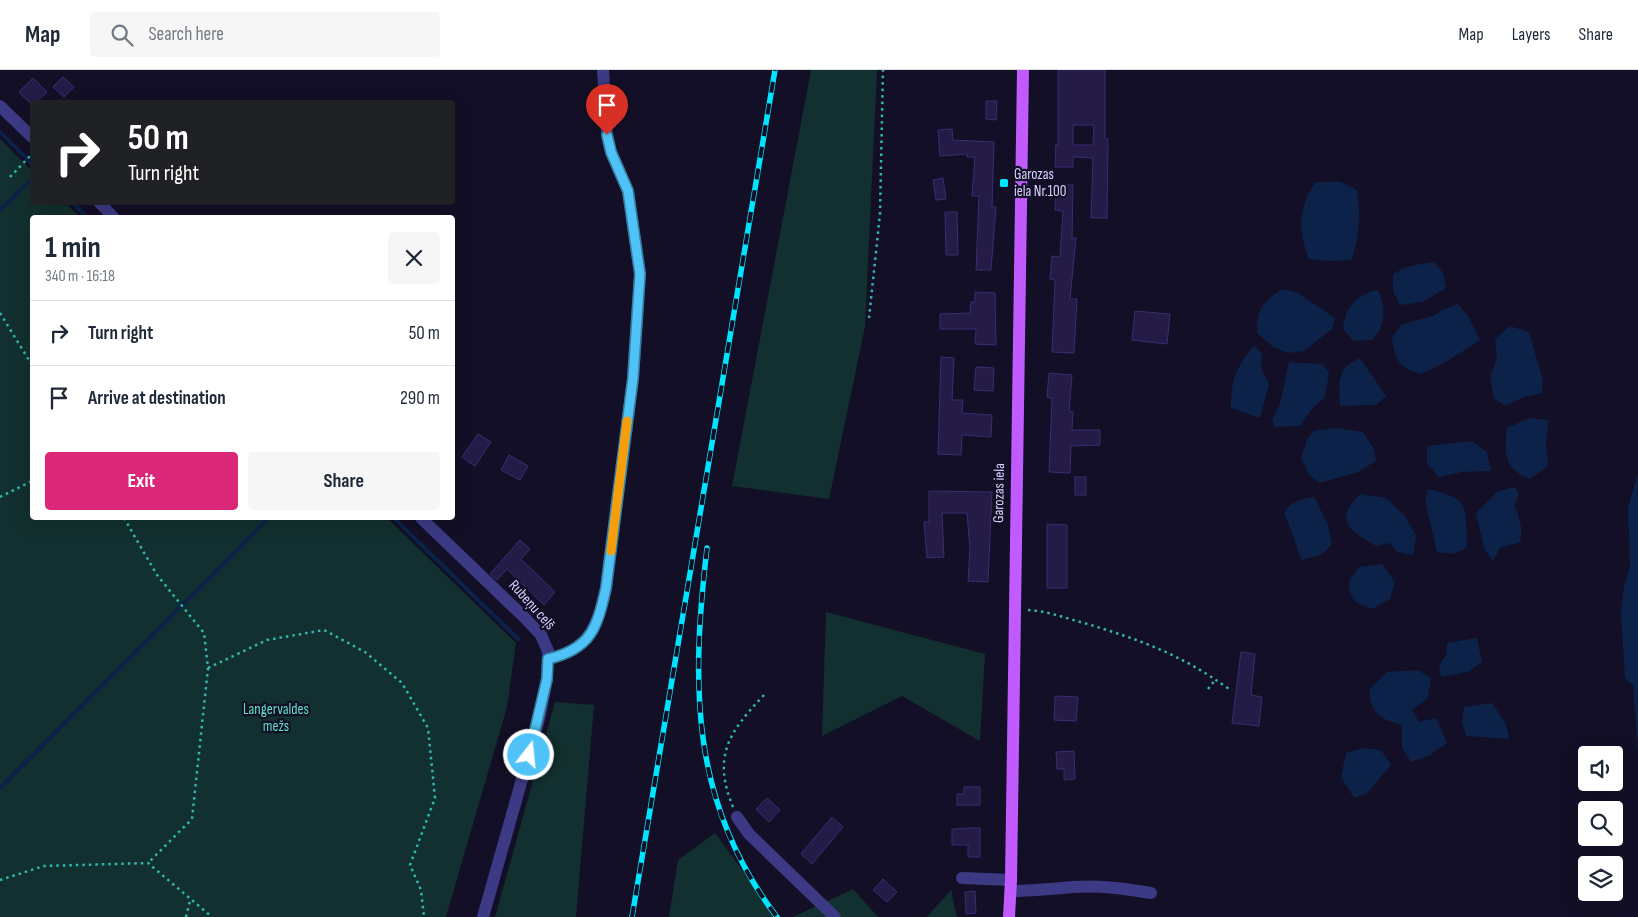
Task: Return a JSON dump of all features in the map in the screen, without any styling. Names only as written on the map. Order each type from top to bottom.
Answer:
[{"type":"main road","name":"Garozas iela","points":[[1009,917],[1023,70]]},
{"type":"street","points":[[548,659],[568,654],[580,646],[590,634],[601,612],[606,588],[633,378],[640,274],[628,191],[611,152],[607,135],[603,70]]},
{"type":"street","points":[[0,106],[30,135]]},
{"type":"street","points":[[102,205],[111,215]]},
{"type":"street","name":"Rubeņu ceļš","points":[[423,520],[541,636],[548,651],[547,679],[539,719],[483,917]]},
{"type":"street","points":[[737,818],[749,834],[835,917]]},
{"type":"street","points":[[962,878],[1051,890],[1074,887],[1151,892]]},
{"type":"path","points":[[869,318],[880,214],[883,70]]},
{"type":"path","points":[[10,177],[30,157]]},
{"type":"path","points":[[0,313],[30,361]]},
{"type":"path","points":[[0,497],[30,482]]},
{"type":"path","points":[[125,520],[157,575],[204,633],[208,668],[192,819],[148,863]]},
{"type":"path","points":[[1013,608],[1053,614],[1149,643],[1188,662],[1229,690]]},
{"type":"path","points":[[208,668],[267,640],[324,630],[365,652],[402,683],[428,728],[435,798],[410,864],[421,890],[424,917]]},
{"type":"path","points":[[1208,690],[1215,680]]},
{"type":"path","points":[[737,818],[726,787],[723,772],[724,753],[732,734],[743,717],[764,695]]},
{"type":"path","points":[[0,880],[44,866],[148,863],[212,917]]},
{"type":"path","points":[[186,917],[190,900]]},
{"type":"green space","points":[[811,70],[877,70],[865,327],[829,499],[732,486]]},
{"type":"green space","name":"Langervaldes mežs","points":[[0,139],[30,169],[30,205],[67,205],[78,215],[30,215],[30,520],[389,520],[516,643],[507,707],[446,917],[0,917]]},
{"type":"green space","points":[[826,612],[985,654],[980,741],[902,696],[822,736]]},
{"type":"green space","points":[[555,702],[594,705],[576,917],[495,917]]},
{"type":"green space","points":[[715,833],[777,917],[669,917],[678,860]]},
{"type":"green space","points":[[853,889],[878,917],[793,917]]},
{"type":"green space","points":[[951,890],[957,917],[927,917]]},
{"type":"water","points":[[1316,182],[1341,182],[1357,190],[1359,225],[1352,260],[1329,261],[1309,259],[1303,239],[1302,219],[1306,200]]},
{"type":"water","points":[[1434,262],[1443,273],[1446,288],[1423,302],[1400,305],[1393,291],[1393,274],[1409,266]]},
{"type":"water","points":[[1282,289],[1298,293],[1335,318],[1332,329],[1304,351],[1288,353],[1273,347],[1257,333],[1258,318],[1262,307],[1265,302]]},
{"type":"water","points":[[1378,290],[1383,310],[1380,329],[1372,340],[1354,341],[1343,329],[1349,308],[1364,294]]},
{"type":"water","points":[[1458,304],[1469,317],[1480,340],[1446,362],[1421,374],[1407,369],[1399,362],[1394,351],[1392,337],[1402,324],[1433,316],[1444,309]]},
{"type":"water","points":[[1510,326],[1529,332],[1543,380],[1542,393],[1524,397],[1505,406],[1494,398],[1490,376],[1497,358],[1495,339]]},
{"type":"water","points":[[1254,345],[1262,354],[1261,369],[1269,384],[1260,418],[1231,408],[1232,389],[1236,374]]},
{"type":"water","points":[[1360,358],[1386,396],[1376,405],[1340,406],[1340,383],[1343,372],[1347,366]]},
{"type":"water","points":[[1289,362],[1323,364],[1329,373],[1325,397],[1311,410],[1300,426],[1275,427],[1272,420],[1280,403]]},
{"type":"water","points":[[1529,418],[1548,420],[1546,444],[1548,466],[1530,479],[1515,471],[1506,452],[1507,428]]},
{"type":"water","points":[[1336,428],[1363,432],[1374,449],[1376,461],[1358,472],[1320,483],[1310,476],[1301,458],[1306,442],[1313,431]]},
{"type":"water","points":[[1472,441],[1487,452],[1491,471],[1462,472],[1438,477],[1427,463],[1427,446]]},
{"type":"water","points":[[1638,473],[1638,751],[1633,685],[1625,678],[1621,612],[1624,586],[1630,567],[1628,508]]},
{"type":"water","points":[[1515,487],[1519,495],[1514,505],[1520,523],[1520,542],[1500,548],[1493,561],[1484,548],[1476,513],[1498,491]]},
{"type":"water","points":[[1428,489],[1452,497],[1459,501],[1463,507],[1467,548],[1453,554],[1437,552],[1425,500]]},
{"type":"water","points":[[1360,494],[1386,498],[1405,516],[1416,535],[1413,555],[1397,552],[1390,543],[1376,546],[1352,530],[1346,519],[1347,512]]},
{"type":"water","points":[[1314,497],[1328,525],[1332,544],[1321,555],[1302,560],[1284,514],[1293,503]]},
{"type":"water","points":[[1382,564],[1395,582],[1390,599],[1372,609],[1357,603],[1350,593],[1349,581],[1359,567]]},
{"type":"water","points":[[1477,638],[1482,662],[1468,672],[1441,677],[1439,666],[1446,655],[1447,643]]},
{"type":"water","points":[[1418,670],[1431,678],[1428,698],[1412,710],[1419,722],[1436,718],[1447,743],[1430,755],[1411,762],[1402,748],[1402,725],[1382,718],[1378,714],[1372,705],[1369,690],[1387,672]]},
{"type":"water","points":[[1492,703],[1506,724],[1509,739],[1466,736],[1462,722],[1464,707]]},
{"type":"water","points":[[1363,748],[1381,750],[1391,765],[1367,793],[1354,798],[1341,777],[1346,753]]},
{"type":"building","points":[[1058,70],[1105,70],[1105,139],[1108,139],[1107,218],[1091,218],[1093,158],[1073,157],[1073,167],[1055,167],[1056,144],[1058,145]],"holes":[[[1073,125],[1094,125],[1093,145],[1073,145]]]},
{"type":"building","points":[[63,77],[74,87],[64,97],[53,87]]},
{"type":"building","points":[[33,78],[47,92],[38,100],[30,100],[30,103],[19,92]]},
{"type":"building","points":[[986,101],[997,101],[996,120],[986,119]]},
{"type":"building","points":[[952,129],[953,140],[994,142],[992,207],[996,207],[991,270],[976,270],[979,196],[972,196],[975,157],[967,157],[967,154],[940,156],[938,130]]},
{"type":"building","points":[[943,178],[946,199],[936,200],[933,180]]},
{"type":"building","points":[[1064,185],[1073,185],[1072,238],[1076,238],[1070,299],[1077,299],[1074,353],[1052,352],[1055,280],[1050,279],[1052,256],[1060,257],[1063,211],[1055,210],[1056,189],[1064,189]]},
{"type":"building","points":[[945,212],[957,212],[958,255],[946,255]]},
{"type":"building","points":[[975,292],[995,293],[996,345],[975,344],[976,329],[940,329],[940,314],[970,313],[971,302],[975,302]]},
{"type":"building","points":[[1135,311],[1170,314],[1167,344],[1132,340]]},
{"type":"building","points":[[941,357],[954,358],[952,400],[963,400],[962,413],[992,415],[991,437],[962,435],[961,455],[938,454]]},
{"type":"building","points":[[976,367],[994,368],[993,391],[974,390]]},
{"type":"building","points":[[1049,373],[1072,375],[1069,411],[1073,412],[1072,430],[1100,430],[1100,445],[1071,446],[1070,473],[1049,472],[1052,398],[1047,397]]},
{"type":"building","points":[[478,434],[491,442],[475,466],[462,457]]},
{"type":"building","points":[[509,455],[528,466],[520,480],[501,470]]},
{"type":"building","points":[[1075,477],[1086,477],[1086,495],[1075,495]]},
{"type":"building","points":[[929,491],[992,492],[988,582],[968,581],[970,550],[967,513],[942,513],[944,557],[927,558],[924,522],[929,522]]},
{"type":"building","points":[[1047,524],[1067,525],[1067,588],[1047,588]]},
{"type":"building","points":[[520,540],[530,549],[521,559],[555,592],[544,605],[507,569],[497,580],[490,574]]},
{"type":"building","points":[[1241,652],[1255,654],[1251,695],[1262,697],[1259,726],[1232,723]]},
{"type":"building","points":[[1055,696],[1078,697],[1076,721],[1054,720]]},
{"type":"building","points":[[1074,751],[1075,779],[1064,780],[1064,769],[1057,769],[1056,752]]},
{"type":"building","points":[[964,787],[980,787],[980,805],[957,805],[957,794],[964,794]]},
{"type":"building","points":[[767,798],[780,810],[769,822],[756,809]]},
{"type":"building","points":[[832,817],[843,827],[812,864],[801,854]]},
{"type":"building","points":[[980,828],[980,857],[968,857],[968,845],[952,845],[952,829]]},
{"type":"building","points":[[883,879],[897,892],[887,902],[873,890]]},
{"type":"building","points":[[975,891],[976,913],[966,914],[965,892]]},
{"type":"waterway","points":[[0,132],[30,162]]},
{"type":"waterway","points":[[0,210],[30,181]]},
{"type":"waterway","points":[[75,205],[85,215]]},
{"type":"waterway","points":[[0,788],[267,520]]},
{"type":"waterway","points":[[396,520],[518,639]]},
{"type":"railway","points":[[632,917],[775,70]]},
{"type":"railway","points":[[707,548],[699,647],[699,694],[703,741],[712,786],[727,830],[748,874],[777,917]]},
{"type":"slow traffic","points":[[611,551],[627,421]]},
{"type":"place","name":"Garozas iela Nr.100","points":[[1004,183]]},
{"type":"route","points":[[529,755],[547,679],[548,659],[568,654],[580,646],[590,634],[601,612],[606,588],[633,378],[640,274],[628,191],[611,152],[607,135]]}]
